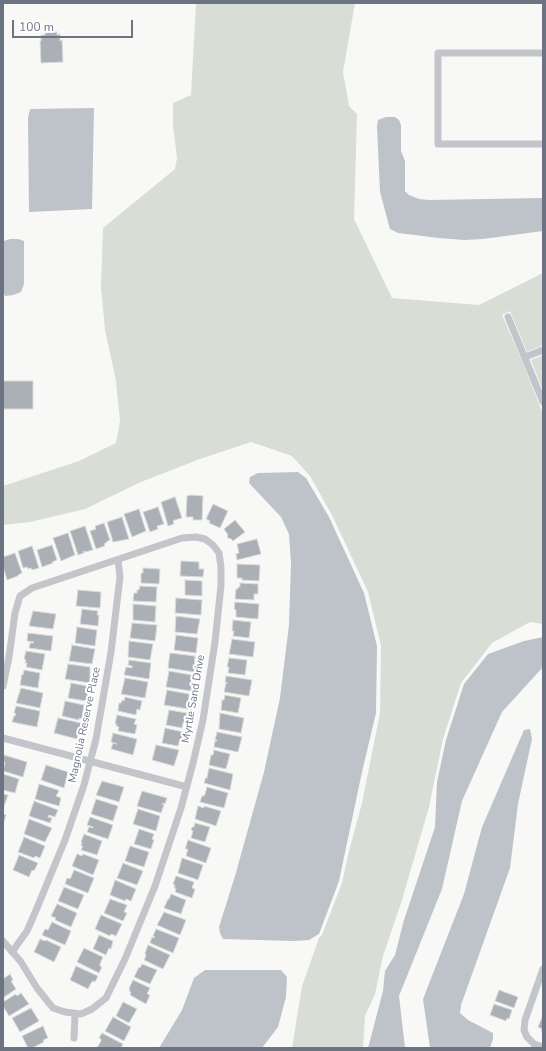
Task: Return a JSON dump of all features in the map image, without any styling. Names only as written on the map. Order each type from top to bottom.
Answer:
[{"type":"street","points":[[543,53],[438,53],[438,144],[543,144]]},
{"type":"street","points":[[508,317],[543,402]]},
{"type":"street","points":[[525,357],[543,350]]},
{"type":"street","name":"Myrtle Sand Drive","points":[[4,681],[15,614],[20,596],[32,588],[182,538],[196,536],[213,545],[219,553],[221,585],[210,680],[203,720],[181,808],[155,886],[125,959],[106,998],[92,1009],[81,1014],[75,1014]]},
{"type":"street","name":"Magnolia Reserve Place","points":[[12,952],[27,931],[37,908],[65,840],[84,785],[105,694],[112,652],[120,577],[118,560]]},
{"type":"street","points":[[3,738],[187,787]]},
{"type":"street","points":[[3,941],[21,962],[37,988],[54,1008],[75,1014],[74,1038]]},
{"type":"street","points":[[543,969],[525,1020],[524,1030],[527,1037],[534,1044],[543,1047]]},
{"type":"shaded area","points":[[196,3],[355,3],[343,72],[349,106],[357,114],[354,219],[392,298],[479,305],[543,273],[543,345],[527,352],[510,311],[502,315],[543,414],[543,624],[530,622],[492,643],[461,683],[443,739],[429,807],[402,900],[383,956],[375,994],[365,1016],[363,1048],[292,1048],[302,986],[319,938],[322,935],[342,883],[362,803],[380,713],[381,646],[368,592],[332,515],[310,476],[292,456],[251,442],[200,459],[141,482],[85,509],[30,522],[3,525],[3,486],[79,461],[116,443],[120,421],[116,381],[105,330],[101,287],[103,228],[175,169],[177,158],[173,125],[173,103],[191,95]]},
{"type":"shaded area","points":[[94,108],[92,209],[29,212],[28,118],[30,109]]},
{"type":"shaded area","points":[[386,117],[395,117],[399,120],[401,125],[401,151],[405,161],[405,191],[409,195],[419,199],[429,200],[543,198],[543,231],[464,240],[398,233],[390,229],[380,192],[377,126],[378,120]]},
{"type":"shaded area","points":[[10,239],[24,241],[24,284],[21,292],[5,296],[3,290],[4,241]]},
{"type":"shaded area","points":[[543,355],[543,391],[531,360]]},
{"type":"shaded area","points":[[298,472],[306,478],[329,517],[364,593],[377,646],[376,713],[339,881],[319,934],[309,940],[294,941],[223,939],[219,927],[264,772],[280,698],[289,625],[291,563],[289,534],[281,517],[249,483],[250,477],[258,473]]},
{"type":"shaded area","points":[[543,637],[543,667],[502,712],[462,801],[442,889],[399,996],[405,1048],[368,1048],[383,991],[385,971],[395,955],[404,920],[435,827],[437,782],[446,740],[464,684],[488,654],[524,641]]},
{"type":"shaded area","points":[[530,729],[532,739],[518,804],[510,868],[461,1005],[460,1013],[468,1020],[493,1033],[493,1039],[490,1048],[430,1048],[423,999],[464,894],[482,827],[524,730]]},
{"type":"shaded area","points":[[205,970],[281,970],[287,977],[286,997],[278,1027],[262,1048],[159,1048],[182,1010],[194,978]]},
{"type":"building","points":[[57,32],[57,35],[60,34],[60,41],[62,40],[63,62],[41,63],[41,35],[45,35],[45,33]]},
{"type":"building","points":[[3,381],[33,381],[33,409],[3,409]]},
{"type":"building","points":[[187,496],[203,496],[202,520],[193,520],[193,517],[186,517]]},
{"type":"building","points":[[175,497],[182,518],[173,521],[174,524],[168,526],[161,502]]},
{"type":"building","points":[[213,504],[228,511],[220,528],[209,523],[210,521],[206,519]]},
{"type":"building","points":[[158,507],[164,524],[157,526],[158,529],[150,532],[143,512]]},
{"type":"building","points":[[139,509],[146,531],[132,537],[124,514]]},
{"type":"building","points":[[122,517],[129,539],[113,542],[107,522]]},
{"type":"building","points":[[235,520],[245,532],[233,541],[230,538],[229,539],[224,529]]},
{"type":"building","points":[[104,523],[110,540],[104,544],[105,546],[96,549],[90,531],[96,529],[95,526]]},
{"type":"building","points":[[85,526],[93,550],[83,551],[84,553],[78,555],[70,531]]},
{"type":"building","points":[[68,533],[75,555],[61,561],[53,538]]},
{"type":"building","points":[[257,539],[261,554],[237,560],[236,554],[239,553],[237,544]]},
{"type":"building","points":[[52,545],[57,560],[42,567],[37,550]]},
{"type":"building","points":[[32,546],[39,568],[32,570],[31,568],[28,569],[27,567],[23,568],[18,551]]},
{"type":"building","points":[[15,553],[22,573],[7,580],[3,567],[3,557]]},
{"type":"building","points":[[181,561],[199,562],[199,569],[204,569],[203,577],[180,576]]},
{"type":"building","points":[[237,564],[260,565],[259,581],[242,580],[242,578],[237,578]]},
{"type":"building","points":[[143,568],[160,569],[159,584],[141,583],[141,573],[143,573]]},
{"type":"building","points":[[185,580],[202,581],[202,596],[185,595]]},
{"type":"building","points":[[240,583],[258,584],[258,594],[254,594],[254,600],[235,599],[236,589],[240,587]]},
{"type":"building","points":[[140,586],[157,587],[156,602],[133,601],[134,593],[137,593]]},
{"type":"building","points":[[78,590],[101,592],[100,608],[76,606]]},
{"type":"building","points":[[176,598],[202,600],[201,615],[175,613]]},
{"type":"building","points":[[235,602],[259,604],[258,619],[236,617],[236,610],[234,609]]},
{"type":"building","points":[[133,604],[156,606],[155,622],[133,620]]},
{"type":"building","points":[[82,609],[98,611],[98,626],[80,624]]},
{"type":"building","points":[[33,611],[56,614],[53,629],[29,626]]},
{"type":"building","points":[[176,616],[200,619],[197,634],[175,632]]},
{"type":"building","points":[[233,620],[251,622],[249,638],[233,636]]},
{"type":"building","points":[[132,623],[157,625],[155,641],[130,638]]},
{"type":"building","points":[[77,627],[97,630],[95,646],[75,643]]},
{"type":"building","points":[[28,633],[53,636],[51,651],[29,648],[30,643],[34,642],[27,641]]},
{"type":"building","points":[[176,635],[198,638],[196,653],[174,650]]},
{"type":"building","points":[[232,639],[255,642],[253,657],[229,654]]},
{"type":"building","points":[[129,641],[153,644],[150,660],[128,657]]},
{"type":"building","points":[[72,645],[95,649],[92,664],[69,661]]},
{"type":"building","points":[[26,651],[45,654],[42,670],[26,667],[27,663],[25,663],[26,660],[24,659]]},
{"type":"building","points":[[170,653],[195,656],[194,672],[168,668]]},
{"type":"building","points":[[229,658],[247,660],[245,675],[228,673],[229,667],[227,667]]},
{"type":"building","points":[[129,660],[151,663],[149,679],[124,675],[126,667],[132,668],[132,666],[128,665]]},
{"type":"building","points":[[68,664],[90,667],[90,683],[65,679]]},
{"type":"building","points":[[24,670],[40,673],[38,688],[20,685]]},
{"type":"building","points":[[169,671],[192,675],[191,691],[166,687]]},
{"type":"building","points":[[226,676],[252,680],[249,696],[224,692],[226,683],[228,683],[225,682]]},
{"type":"building","points":[[125,678],[148,682],[145,698],[121,694]]},
{"type":"building","points":[[71,683],[87,686],[86,691],[88,691],[86,701],[68,698]]},
{"type":"building","points":[[21,688],[43,693],[40,708],[16,703]]},
{"type":"building","points":[[167,690],[189,694],[188,709],[164,705]]},
{"type":"building","points":[[225,695],[241,698],[238,713],[221,710],[222,700],[224,700]]},
{"type":"building","points":[[125,697],[142,701],[140,710],[137,709],[136,715],[118,711],[119,703],[121,703],[122,700],[124,701]]},
{"type":"building","points":[[65,701],[84,705],[82,719],[79,718],[79,720],[62,716]]},
{"type":"building","points":[[16,706],[40,711],[37,727],[12,722],[16,714],[14,713]]},
{"type":"building","points":[[169,710],[187,713],[185,723],[183,723],[182,728],[166,725]]},
{"type":"building","points":[[220,713],[244,718],[241,733],[219,729]]},
{"type":"building","points":[[117,715],[136,719],[134,724],[137,725],[135,734],[118,731],[119,727],[115,724]]},
{"type":"building","points":[[58,718],[81,723],[77,739],[54,733]]},
{"type":"building","points":[[165,728],[183,732],[181,742],[179,742],[178,746],[162,743]]},
{"type":"building","points":[[217,732],[242,737],[238,752],[214,747],[215,741],[217,741],[215,740]]},
{"type":"building","points":[[113,733],[137,739],[133,755],[111,749],[113,743],[117,744],[111,742]]},
{"type":"building","points":[[156,745],[179,750],[174,766],[152,760]]},
{"type":"building","points":[[214,750],[230,754],[226,769],[209,765],[211,755],[213,755]]},
{"type":"building","points":[[4,755],[27,762],[23,777],[3,771],[5,762],[3,761]]},
{"type":"building","points":[[46,765],[68,772],[64,788],[41,780]]},
{"type":"building","points":[[209,768],[233,774],[230,790],[204,783],[206,777],[208,778]]},
{"type":"building","points":[[3,774],[19,779],[15,793],[3,790]]},
{"type":"building","points":[[102,781],[124,787],[119,802],[96,795]]},
{"type":"building","points":[[39,784],[59,791],[56,796],[61,798],[59,806],[35,799]]},
{"type":"building","points":[[207,787],[228,793],[224,808],[200,802]]},
{"type":"building","points":[[142,791],[167,798],[165,804],[162,803],[164,805],[161,813],[137,806]]},
{"type":"building","points":[[3,794],[8,795],[3,809]]},
{"type":"building","points":[[96,799],[118,806],[113,821],[91,814]]},
{"type":"building","points":[[34,801],[58,810],[55,817],[49,815],[48,817],[52,818],[50,823],[29,816]]},
{"type":"building","points":[[198,806],[204,808],[204,806],[221,811],[216,826],[195,819]]},
{"type":"building","points":[[138,809],[160,816],[156,831],[133,824]]},
{"type":"building","points":[[3,814],[6,815],[3,825]]},
{"type":"building","points":[[90,817],[113,825],[108,839],[87,832],[89,827],[93,828],[87,825]]},
{"type":"building","points":[[29,819],[52,828],[45,842],[24,834]]},
{"type":"building","points":[[195,823],[210,827],[205,842],[191,838],[193,831],[191,830]]},
{"type":"building","points":[[139,829],[154,834],[151,849],[134,844]]},
{"type":"building","points":[[84,834],[102,841],[97,855],[81,850],[83,846],[81,846],[81,842]]},
{"type":"building","points":[[24,837],[45,846],[40,858],[35,856],[34,858],[18,852]]},
{"type":"building","points":[[188,840],[211,848],[206,863],[186,856],[188,849],[185,849]]},
{"type":"building","points":[[130,846],[149,852],[144,867],[125,861]]},
{"type":"building","points":[[77,854],[82,856],[83,854],[99,860],[93,875],[72,866]]},
{"type":"building","points":[[19,855],[38,863],[34,871],[32,870],[29,877],[13,870]]},
{"type":"building","points":[[182,858],[203,865],[198,880],[178,873]]},
{"type":"building","points":[[123,863],[143,871],[137,885],[117,878]]},
{"type":"building","points":[[74,870],[94,878],[88,893],[65,884],[67,878],[70,879]]},
{"type":"building","points":[[176,876],[194,882],[192,888],[195,889],[192,898],[175,892],[176,888],[174,888],[175,885],[173,884]]},
{"type":"building","points":[[115,880],[136,889],[131,901],[126,899],[125,901],[110,895]]},
{"type":"building","points":[[64,887],[84,895],[78,909],[58,901]]},
{"type":"building","points":[[171,894],[186,900],[181,914],[164,908]]},
{"type":"building","points":[[110,899],[127,905],[124,912],[127,913],[123,921],[104,913]]},
{"type":"building","points":[[57,904],[77,913],[71,927],[55,920],[56,918],[51,916]]},
{"type":"building","points":[[164,912],[186,920],[180,935],[157,925]]},
{"type":"building","points":[[101,915],[122,924],[116,936],[111,934],[110,936],[95,929]]},
{"type":"building","points":[[52,922],[71,931],[65,945],[42,935],[45,929],[48,930]]},
{"type":"building","points":[[156,929],[179,938],[173,953],[150,943],[152,937],[155,937],[153,936]]},
{"type":"building","points":[[99,935],[113,941],[111,949],[109,948],[106,955],[93,949]]},
{"type":"building","points":[[40,939],[46,940],[61,947],[54,962],[34,952]]},
{"type":"building","points":[[148,945],[170,955],[163,969],[144,960]]},
{"type":"building","points":[[84,948],[103,957],[100,964],[102,967],[99,973],[77,962]]},
{"type":"building","points":[[142,964],[157,970],[150,984],[134,977]]},
{"type":"building","points":[[76,966],[98,976],[95,982],[93,981],[91,983],[88,989],[70,980]]},
{"type":"building","points":[[10,974],[13,980],[11,981],[16,989],[3,998],[3,979]]},
{"type":"building","points":[[133,980],[150,988],[147,994],[150,995],[146,1004],[130,995],[131,992],[129,991],[129,988]]},
{"type":"building","points":[[499,990],[518,997],[514,1008],[495,1001]]},
{"type":"building","points":[[21,993],[29,1004],[9,1016],[3,1006],[3,1002],[16,994],[17,996]]},
{"type":"building","points":[[123,1002],[137,1009],[129,1023],[116,1016]]},
{"type":"building","points":[[494,1004],[512,1010],[509,1019],[507,1018],[506,1021],[490,1015]]},
{"type":"building","points":[[31,1008],[39,1021],[20,1032],[12,1018]]},
{"type":"building","points":[[543,1015],[543,1032],[541,1031],[542,1029],[538,1027]]},
{"type":"building","points":[[113,1017],[131,1027],[124,1041],[105,1031]]},
{"type":"building","points":[[43,1026],[48,1038],[43,1040],[44,1042],[32,1048],[28,1048],[22,1036]]},
{"type":"building","points":[[102,1033],[123,1044],[121,1048],[97,1048],[101,1041],[99,1038]]}]
